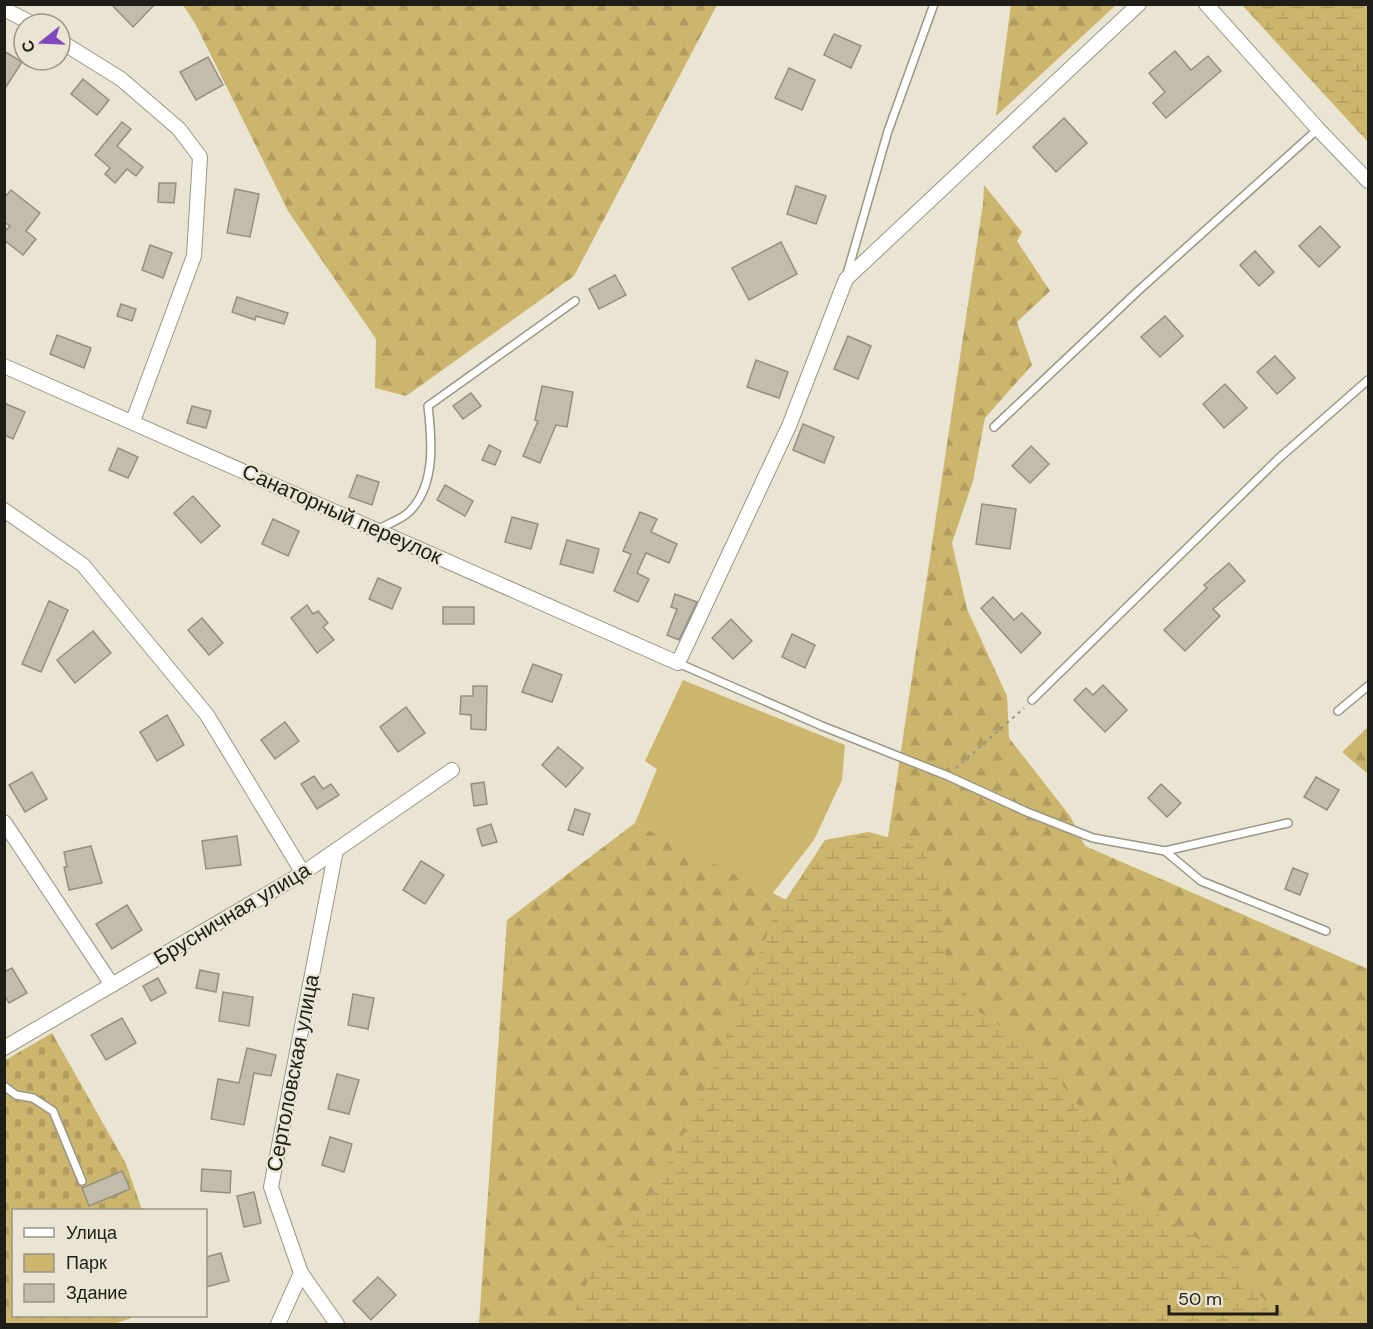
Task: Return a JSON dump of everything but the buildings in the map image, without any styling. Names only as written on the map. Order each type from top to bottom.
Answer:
[{"type":"street","points":[[678,663],[789,426],[846,279],[1139,4]]},
{"type":"street","points":[[1206,4],[1368,181]]},
{"type":"street","points":[[72,48],[121,79],[179,129],[200,157],[194,256],[133,421]]},
{"type":"street","name":"Санаторный переулок","points":[[4,366],[678,663]]},
{"type":"street","points":[[4,510],[83,565],[193,697],[207,715],[303,873]]},
{"type":"street","name":"Брусничная улица","points":[[4,1048],[303,873],[452,770]]},
{"type":"street","points":[[4,822],[112,985]]},
{"type":"street","name":"Сертоловская улица","points":[[336,850],[271,1187],[301,1273],[337,1324]]},
{"type":"street","points":[[278,1324],[301,1273]]},
{"type":"lane","points":[[846,279],[888,131],[934,4]]},
{"type":"lane","points":[[994,427],[1138,291],[1318,129]]},
{"type":"lane","points":[[377,530],[410,511],[426,485],[432,439],[428,406],[575,301]]},
{"type":"lane","points":[[1032,700],[1278,459],[1368,380]]},
{"type":"lane","points":[[678,663],[822,726],[948,776],[1027,812],[1093,838],[1165,851],[1288,823]]},
{"type":"lane","points":[[1338,711],[1368,686]]},
{"type":"lane","points":[[1165,851],[1201,881],[1326,930]]},
{"type":"lane","points":[[4,1086],[16,1095],[33,1098],[53,1111],[82,1181]]},
{"type":"path","points":[[948,776],[1032,700]]},
{"type":"green space","points":[[183,5],[717,5],[574,276],[406,396],[375,388],[376,339],[288,211],[196,25]]},
{"type":"green space","points":[[1011,5],[1116,5],[996,116]]},
{"type":"green space","points":[[1242,5],[1368,5],[1368,142]]},
{"type":"green space","points":[[984,185],[1022,232],[1017,241],[1050,291],[1017,322],[1032,365],[985,418],[973,481],[952,543],[967,609],[1007,696],[1009,738],[1070,816],[1085,846],[1368,969],[1368,1324],[815,1324]]},
{"type":"green space","points":[[683,680],[845,745],[842,780],[814,840],[772,894],[635,823],[657,769],[645,761]]},
{"type":"green space","points":[[1368,727],[1368,774],[1342,752]]},
{"type":"green space","points":[[635,823],[806,910],[740,1324],[479,1324],[507,920]]},
{"type":"green space","points":[[869,832],[921,847],[939,883],[947,970],[978,1011],[1039,1053],[1109,1146],[1124,1194],[1232,1259],[1266,1302],[1270,1324],[569,1324],[600,1254],[643,1208],[686,1130],[713,1070],[773,919],[825,840]]},
{"type":"green space","points":[[52,1033],[126,1164],[142,1209],[12,1209],[12,1317],[135,1317],[113,1324],[5,1324],[4,1061]]}]
